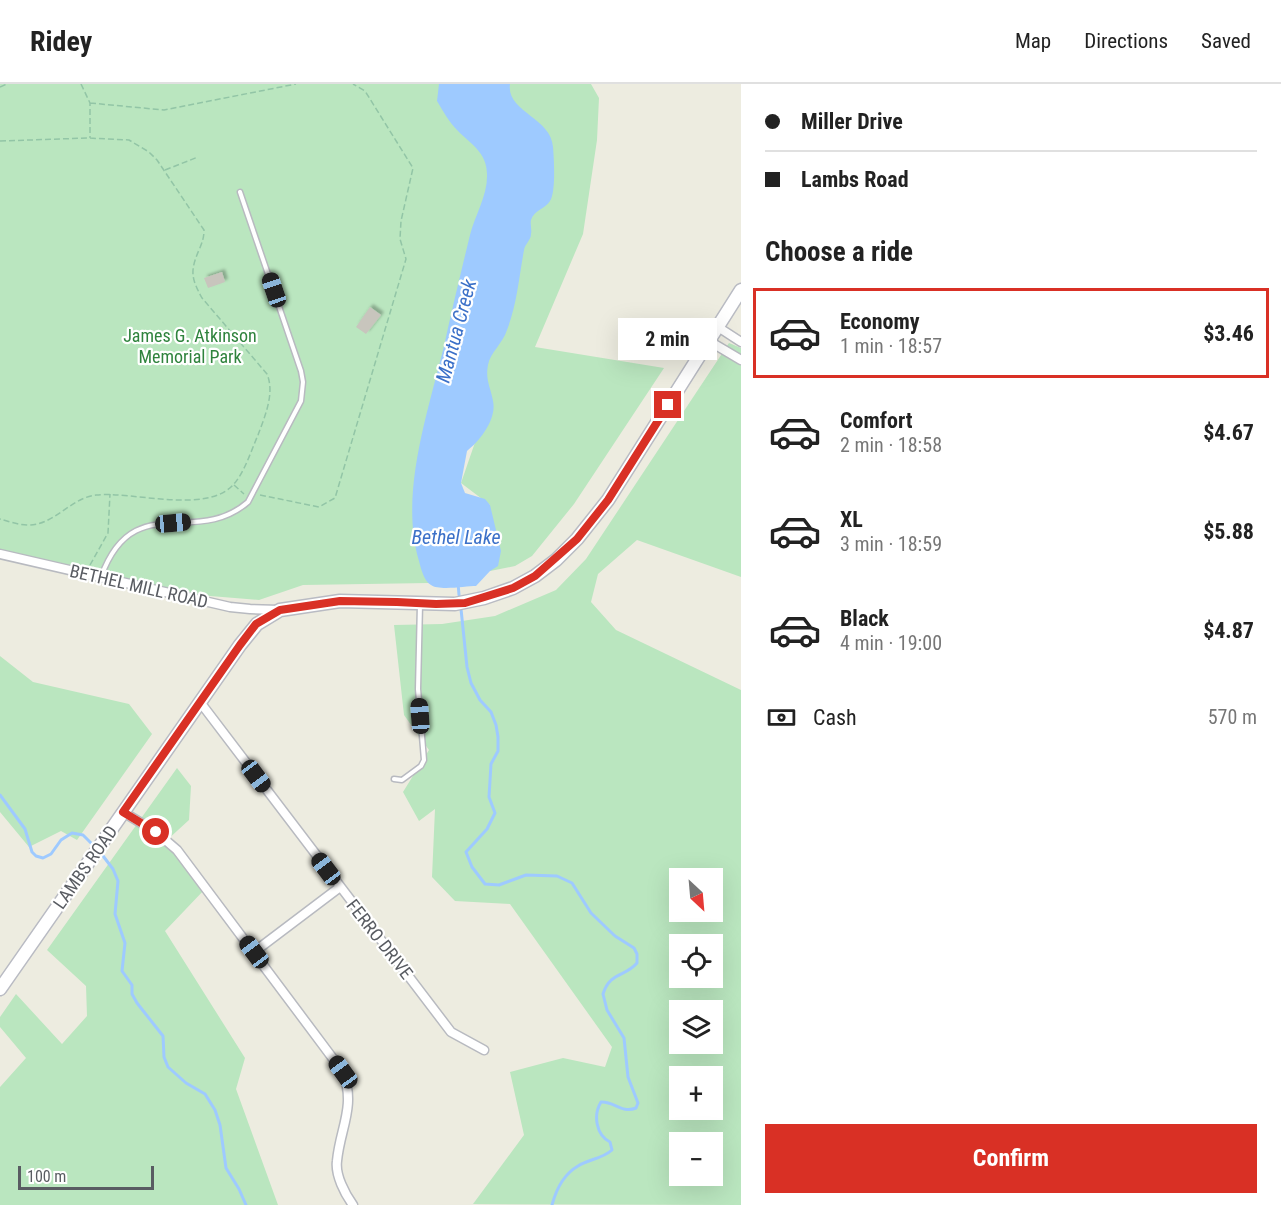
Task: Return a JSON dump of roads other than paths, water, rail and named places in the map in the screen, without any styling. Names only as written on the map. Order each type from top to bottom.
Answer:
[{"type":"main road","name":"LAMBS ROAD","points":[[0,989],[256,624],[280,610],[340,601],[455,604],[484,598],[513,588],[535,576],[577,539],[608,500],[741,290]]},
{"type":"street","points":[[718,327],[741,342]]},
{"type":"street","points":[[709,341],[741,360]]},
{"type":"street","name":"BETHEL MILL ROAD","points":[[0,554],[230,607],[280,610]]},
{"type":"street","name":"FERRO DRIVE","points":[[200,702],[451,1032],[484,1050]]},
{"type":"street","points":[[123,812],[156,832],[177,850],[343,1072],[347,1083],[349,1105],[336,1164],[345,1194],[353,1205]]},
{"type":"street","points":[[254,952],[340,887]]},
{"type":"lane","points":[[101,578],[117,544],[134,531],[154,525],[218,519],[237,511],[252,496],[299,407],[303,382],[300,366],[240,192]]},
{"type":"lane","points":[[394,779],[402,780],[421,766],[424,760],[418,689],[420,603]]},
{"type":"water","name":"Bethel Lake","points":[[439,84],[510,84],[511,94],[515,101],[545,128],[550,137],[554,167],[552,197],[531,220],[531,236],[524,250],[510,320],[505,335],[491,356],[488,365],[488,380],[494,408],[490,422],[482,436],[467,451],[461,483],[465,493],[485,499],[490,505],[501,551],[498,566],[476,586],[446,588],[435,587],[429,583],[421,568],[414,536],[412,509],[414,481],[424,426],[470,235],[487,182],[487,174],[481,155],[452,124],[437,101]]},
{"type":"waterway","name":"Mantua Creek","points":[[458,583],[459,595]]},
{"type":"waterway","name":"Mantua Creek","points":[[461,609],[467,667],[471,683],[480,700],[491,712],[498,737],[498,751],[491,764],[489,797],[495,813],[487,829],[466,852],[472,867],[485,884],[499,885],[526,875],[557,876],[572,883],[591,913],[615,936],[634,948],[637,954],[637,963],[614,978],[603,994],[607,1010],[624,1038],[628,1077],[638,1103],[636,1108],[626,1109],[601,1102],[597,1113],[597,1124],[602,1135],[610,1142],[612,1150],[573,1169],[558,1188],[552,1205]]},
{"type":"waterway","points":[[0,795],[25,829],[32,852],[36,856],[43,858],[51,854],[61,840],[72,833],[83,835],[95,847]]},
{"type":"waterway","points":[[100,852],[113,869],[118,881],[115,914],[125,943],[122,971],[132,985],[132,994],[137,1003],[163,1036],[164,1057],[168,1067],[186,1083],[205,1094],[215,1110],[220,1125],[226,1168],[246,1205]]},
{"type":"park label","name":"James G. Atkinson Memorial Park","points":[[190,345]]}]
